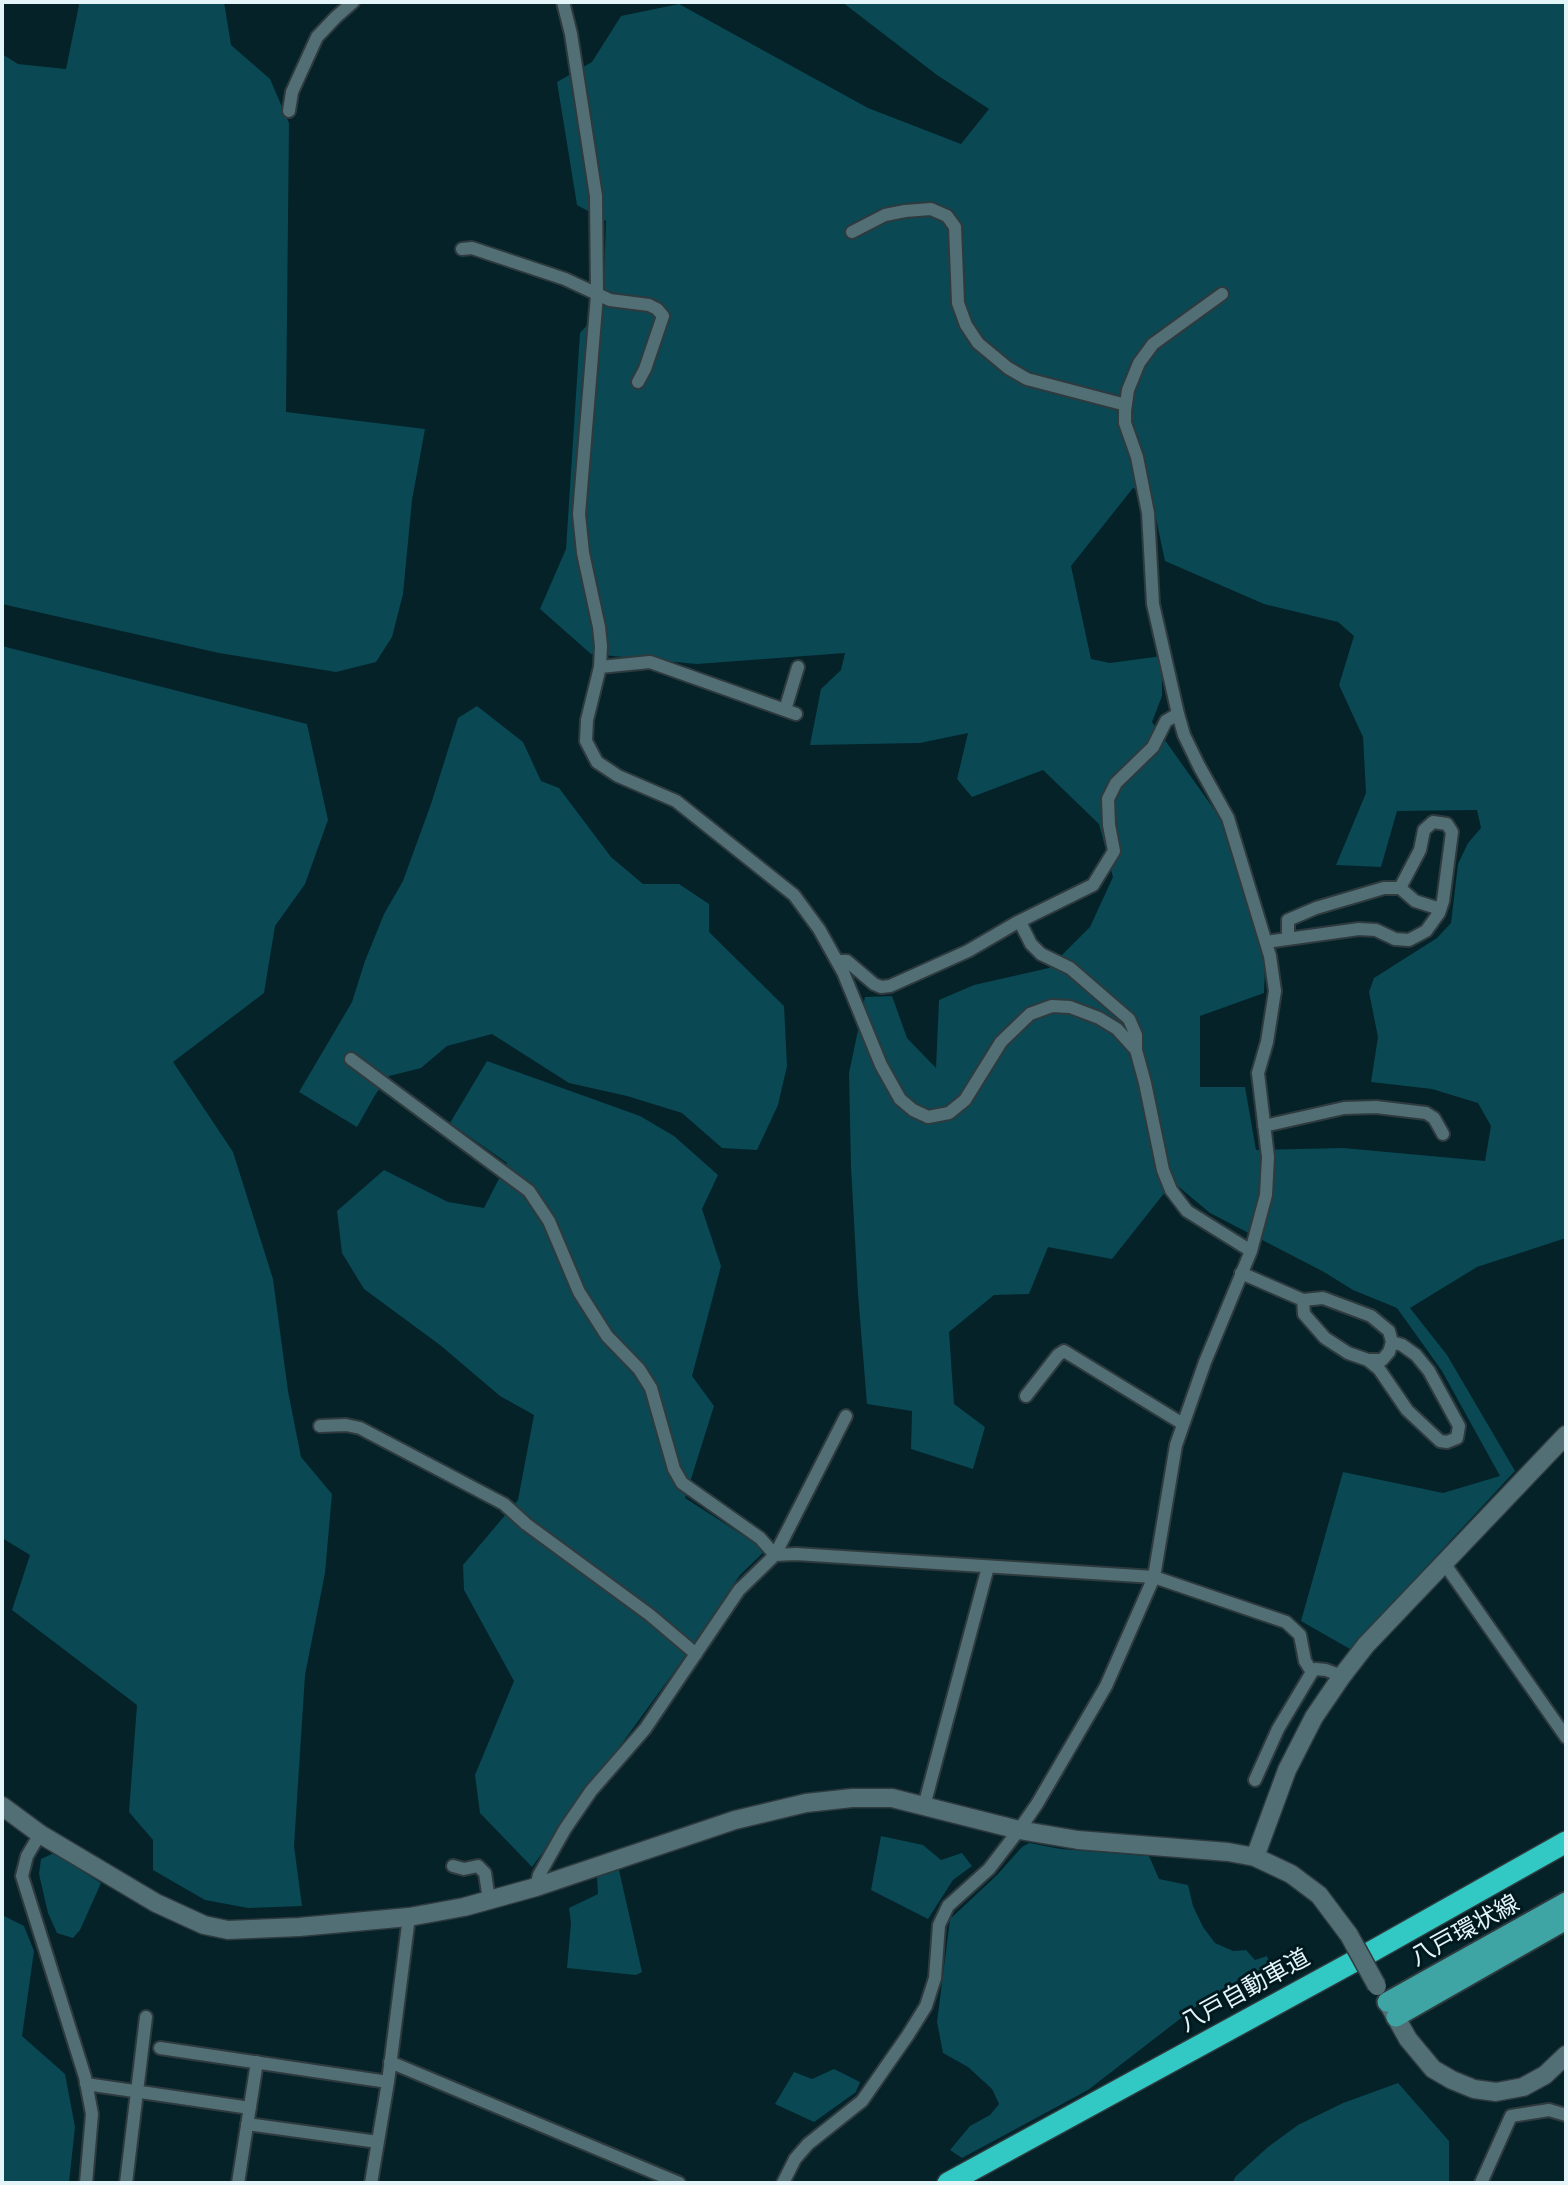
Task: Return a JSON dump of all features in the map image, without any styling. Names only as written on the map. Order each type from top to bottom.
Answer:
[{"type":"highway","name":"八戸自動車道","points":[[948,2183],[1353,1962],[1566,1842]]},
{"type":"main road","name":"八戸環状線","points":[[1387,2002],[1566,1902]]},
{"type":"main road","name":"八戸環状線","points":[[1387,2002],[1566,1920]]},
{"type":"street","points":[[289,111],[292,92],[317,37],[335,17],[354,2]]},
{"type":"street","points":[[563,2],[571,34],[596,196],[597,295],[579,514],[583,553],[599,627],[600,667],[587,720],[586,741],[597,762],[618,776],[676,801],[794,895],[819,929],[837,961],[881,1065],[900,1099],[913,1110],[928,1117],[950,1113],[965,1100],[1001,1042],[1030,1014],[1052,1006],[1070,1007],[1099,1018],[1116,1029],[1136,1050]]},
{"type":"street","points":[[852,232],[885,215],[905,211],[931,209],[947,216],[955,227],[958,303],[967,326],[978,343],[1008,368],[1027,379],[1126,405]]},
{"type":"street","points":[[462,249],[472,248],[565,279],[610,300],[649,305],[657,309],[663,316],[638,382]]},
{"type":"street","points":[[783,2183],[795,2159],[808,2144],[862,2101],[908,2035],[926,2006],[935,1978],[939,1925],[948,1906],[989,1869],[1019,1830],[1106,1686],[1154,1577],[1176,1445],[1205,1362],[1251,1251],[1266,1195],[1268,1157],[1258,1073],[1267,1042],[1275,991],[1266,943],[1228,818],[1184,735],[1178,714],[1153,604],[1148,513],[1136,457],[1125,423],[1128,390],[1139,363],[1153,344],[1222,294]]},
{"type":"street","points":[[600,667],[650,662],[791,712],[798,667]]},
{"type":"street","points":[[837,961],[847,961],[874,984],[881,987],[890,986],[968,951],[1093,885],[1114,851],[1108,799],[1116,783],[1153,747],[1167,722],[1178,714]]},
{"type":"street","points":[[1266,943],[1359,929],[1376,930],[1395,939],[1409,940],[1426,931],[1440,909],[1452,832],[1447,824],[1433,822],[1424,830],[1420,850],[1400,888]]},
{"type":"street","points":[[1288,939],[1288,920],[1316,908],[1384,888],[1400,888],[1415,901],[1440,909]]},
{"type":"street","points":[[1020,922],[1031,944],[1041,954],[1070,968],[1129,1019],[1136,1035],[1136,1050],[1163,1170],[1171,1190],[1187,1211],[1251,1251]]},
{"type":"street","points":[[351,1059],[529,1191],[550,1221],[579,1292],[607,1336],[639,1369],[651,1388],[674,1469],[682,1483],[760,1538],[775,1555]]},
{"type":"street","points":[[1264,1126],[1344,1108],[1376,1107],[1426,1113],[1434,1118],[1443,1134]]},
{"type":"street","points":[[1241,1273],[1303,1300],[1323,1298],[1371,1316],[1389,1331],[1392,1342],[1389,1352],[1382,1360],[1368,1360],[1348,1353],[1325,1338],[1304,1314],[1303,1300]]},
{"type":"street","points":[[1368,1360],[1379,1369],[1407,1410],[1440,1441],[1447,1442],[1457,1438],[1459,1426],[1429,1371],[1416,1355],[1402,1345],[1392,1342]]},
{"type":"street","points":[[1026,1396],[1064,1351],[1183,1424]]},
{"type":"street","points":[[536,1887],[539,1875],[565,1829],[591,1791],[645,1729],[738,1590],[775,1555],[846,1416]]},
{"type":"street","points":[[320,1426],[346,1425],[359,1429],[503,1504],[526,1524],[650,1615],[696,1654]]},
{"type":"street","points":[[1255,1857],[1287,1770],[1314,1717],[1342,1676],[1366,1645],[1566,1435]]},
{"type":"street","points":[[775,1555],[796,1554],[1154,1577],[1286,1622],[1300,1636],[1305,1661],[1312,1672]]},
{"type":"street","points":[[1444,1563],[1566,1737]]},
{"type":"street","points":[[924,1806],[988,1567]]},
{"type":"street","points":[[1255,1780],[1278,1729],[1312,1672],[1316,1669],[1326,1670],[1342,1676]]},
{"type":"street","points":[[2,1806],[40,1833],[156,1903],[204,1925],[250,1931],[410,1917],[536,1887],[735,1820],[806,1803],[852,1798],[892,1798],[1019,1830],[1078,1840],[1228,1852],[1255,1857],[1291,1874],[1319,1895],[1349,1935],[1408,2039],[1433,2069],[1474,2089],[1496,2092],[1523,2087],[1545,2075],[1566,2055]]},
{"type":"street","points":[[40,1833],[27,1856],[23,1877],[76,2043],[86,2084],[92,2114],[86,2183]]},
{"type":"street","points":[[453,1866],[464,1869],[478,1866],[485,1873],[489,1900]]},
{"type":"street","points":[[371,2183],[388,2082],[410,1917]]},
{"type":"street","points":[[126,2183],[146,2017]]},
{"type":"street","points":[[160,2048],[388,2082]]},
{"type":"street","points":[[238,2183],[257,2062]]},
{"type":"street","points":[[390,2062],[679,2183]]},
{"type":"street","points":[[86,2084],[250,2108]]},
{"type":"street","points":[[1481,2183],[1511,2116],[1549,2110],[1566,2115]]},
{"type":"street","points":[[247,2124],[378,2142]]},
{"type":"shaded area","points":[[76,2],[224,2],[231,45],[270,79],[289,123],[286,412],[425,429],[412,500],[403,594],[392,637],[376,662],[336,672],[219,653],[2,604],[2,54],[18,64],[66,69],[79,5]]},
{"type":"shaded area","points":[[842,2],[1566,2],[1566,1238],[1477,1267],[1410,1308],[1447,1355],[1515,1471],[1350,1649],[1301,1621],[1343,1472],[1443,1493],[1500,1476],[1442,1371],[1397,1308],[1353,1290],[1210,1213],[1173,1182],[1112,1259],[1048,1247],[1029,1294],[994,1295],[949,1332],[954,1404],[985,1427],[973,1469],[911,1449],[912,1411],[867,1404],[851,1167],[849,1073],[865,997],[892,996],[907,1038],[936,1068],[939,1000],[974,985],[1049,968],[1090,927],[1113,877],[1099,824],[1043,770],[972,797],[957,779],[968,733],[920,743],[810,745],[821,689],[841,670],[845,653],[697,664],[591,654],[540,609],[566,549],[580,333],[603,307],[606,221],[577,205],[557,82],[592,62],[621,16],[679,4],[868,108],[961,144],[989,109],[937,75]],"holes":[[[1133,488],[1151,495],[1165,561],[1264,604],[1338,622],[1354,636],[1339,685],[1363,737],[1366,793],[1336,865],[1381,867],[1397,811],[1477,810],[1481,828],[1468,843],[1458,864],[1451,923],[1437,938],[1374,978],[1369,992],[1378,1037],[1371,1082],[1432,1089],[1478,1103],[1491,1126],[1485,1161],[1343,1148],[1256,1150],[1245,1087],[1200,1087],[1200,1016],[1264,993],[1265,967],[1257,913],[1221,819],[1152,722],[1162,696],[1162,656],[1110,663],[1091,659],[1071,566]]]},
{"type":"shaded area","points":[[2,646],[307,724],[328,820],[305,884],[275,926],[264,993],[173,1062],[233,1152],[273,1279],[288,1391],[301,1457],[332,1494],[325,1573],[305,1675],[294,1846],[302,1906],[248,1908],[205,1900],[153,1870],[153,1840],[129,1812],[137,1705],[12,1610],[30,1555],[2,1538]]},
{"type":"shaded area","points":[[477,706],[523,742],[541,781],[559,788],[611,857],[643,884],[679,884],[709,904],[709,932],[784,1006],[787,1066],[778,1105],[757,1150],[722,1148],[682,1113],[627,1096],[569,1083],[492,1034],[447,1046],[421,1068],[389,1076],[357,1127],[299,1092],[352,1002],[384,914],[403,881],[458,718]]},
{"type":"shaded area","points":[[487,1061],[640,1116],[674,1136],[718,1175],[702,1209],[721,1266],[692,1376],[714,1406],[685,1498],[766,1550],[740,1575],[679,1665],[532,1867],[480,1813],[475,1775],[514,1681],[464,1590],[463,1565],[518,1500],[534,1415],[500,1396],[440,1345],[364,1289],[342,1253],[337,1211],[384,1170],[448,1202],[484,1208],[507,1163],[450,1123]]},
{"type":"shaded area","points":[[881,1836],[923,1845],[941,1860],[962,1853],[972,1866],[953,1880],[928,1919],[871,1890]]},
{"type":"shaded area","points":[[1029,1843],[1061,1849],[1149,1856],[1159,1879],[1188,1885],[1193,1906],[1203,1927],[1215,1943],[1233,1951],[1246,1950],[1255,1960],[1267,1956],[1270,1964],[1198,2005],[1088,2090],[962,2158],[950,2150],[970,2126],[990,2115],[999,2104],[992,2089],[968,2067],[943,2053],[937,2022],[950,1919]]},
{"type":"shaded area","points":[[54,1853],[101,1883],[80,1930],[73,1938],[57,1933],[48,1913],[39,1874],[41,1859]]},
{"type":"shaded area","points":[[619,1870],[642,1972],[636,1975],[567,1968],[571,1923],[569,1908],[598,1894],[597,1877]]},
{"type":"shaded area","points":[[2,1915],[24,1926],[34,1951],[22,2036],[65,2074],[75,2127],[69,2183],[2,2183]]},
{"type":"shaded area","points":[[834,2069],[860,2082],[856,2092],[814,2122],[775,2104],[794,2072],[812,2079]]},
{"type":"shaded area","points":[[1398,2083],[1449,2141],[1449,2183],[1232,2183],[1236,2176],[1268,2147],[1298,2125],[1343,2103]]}]
